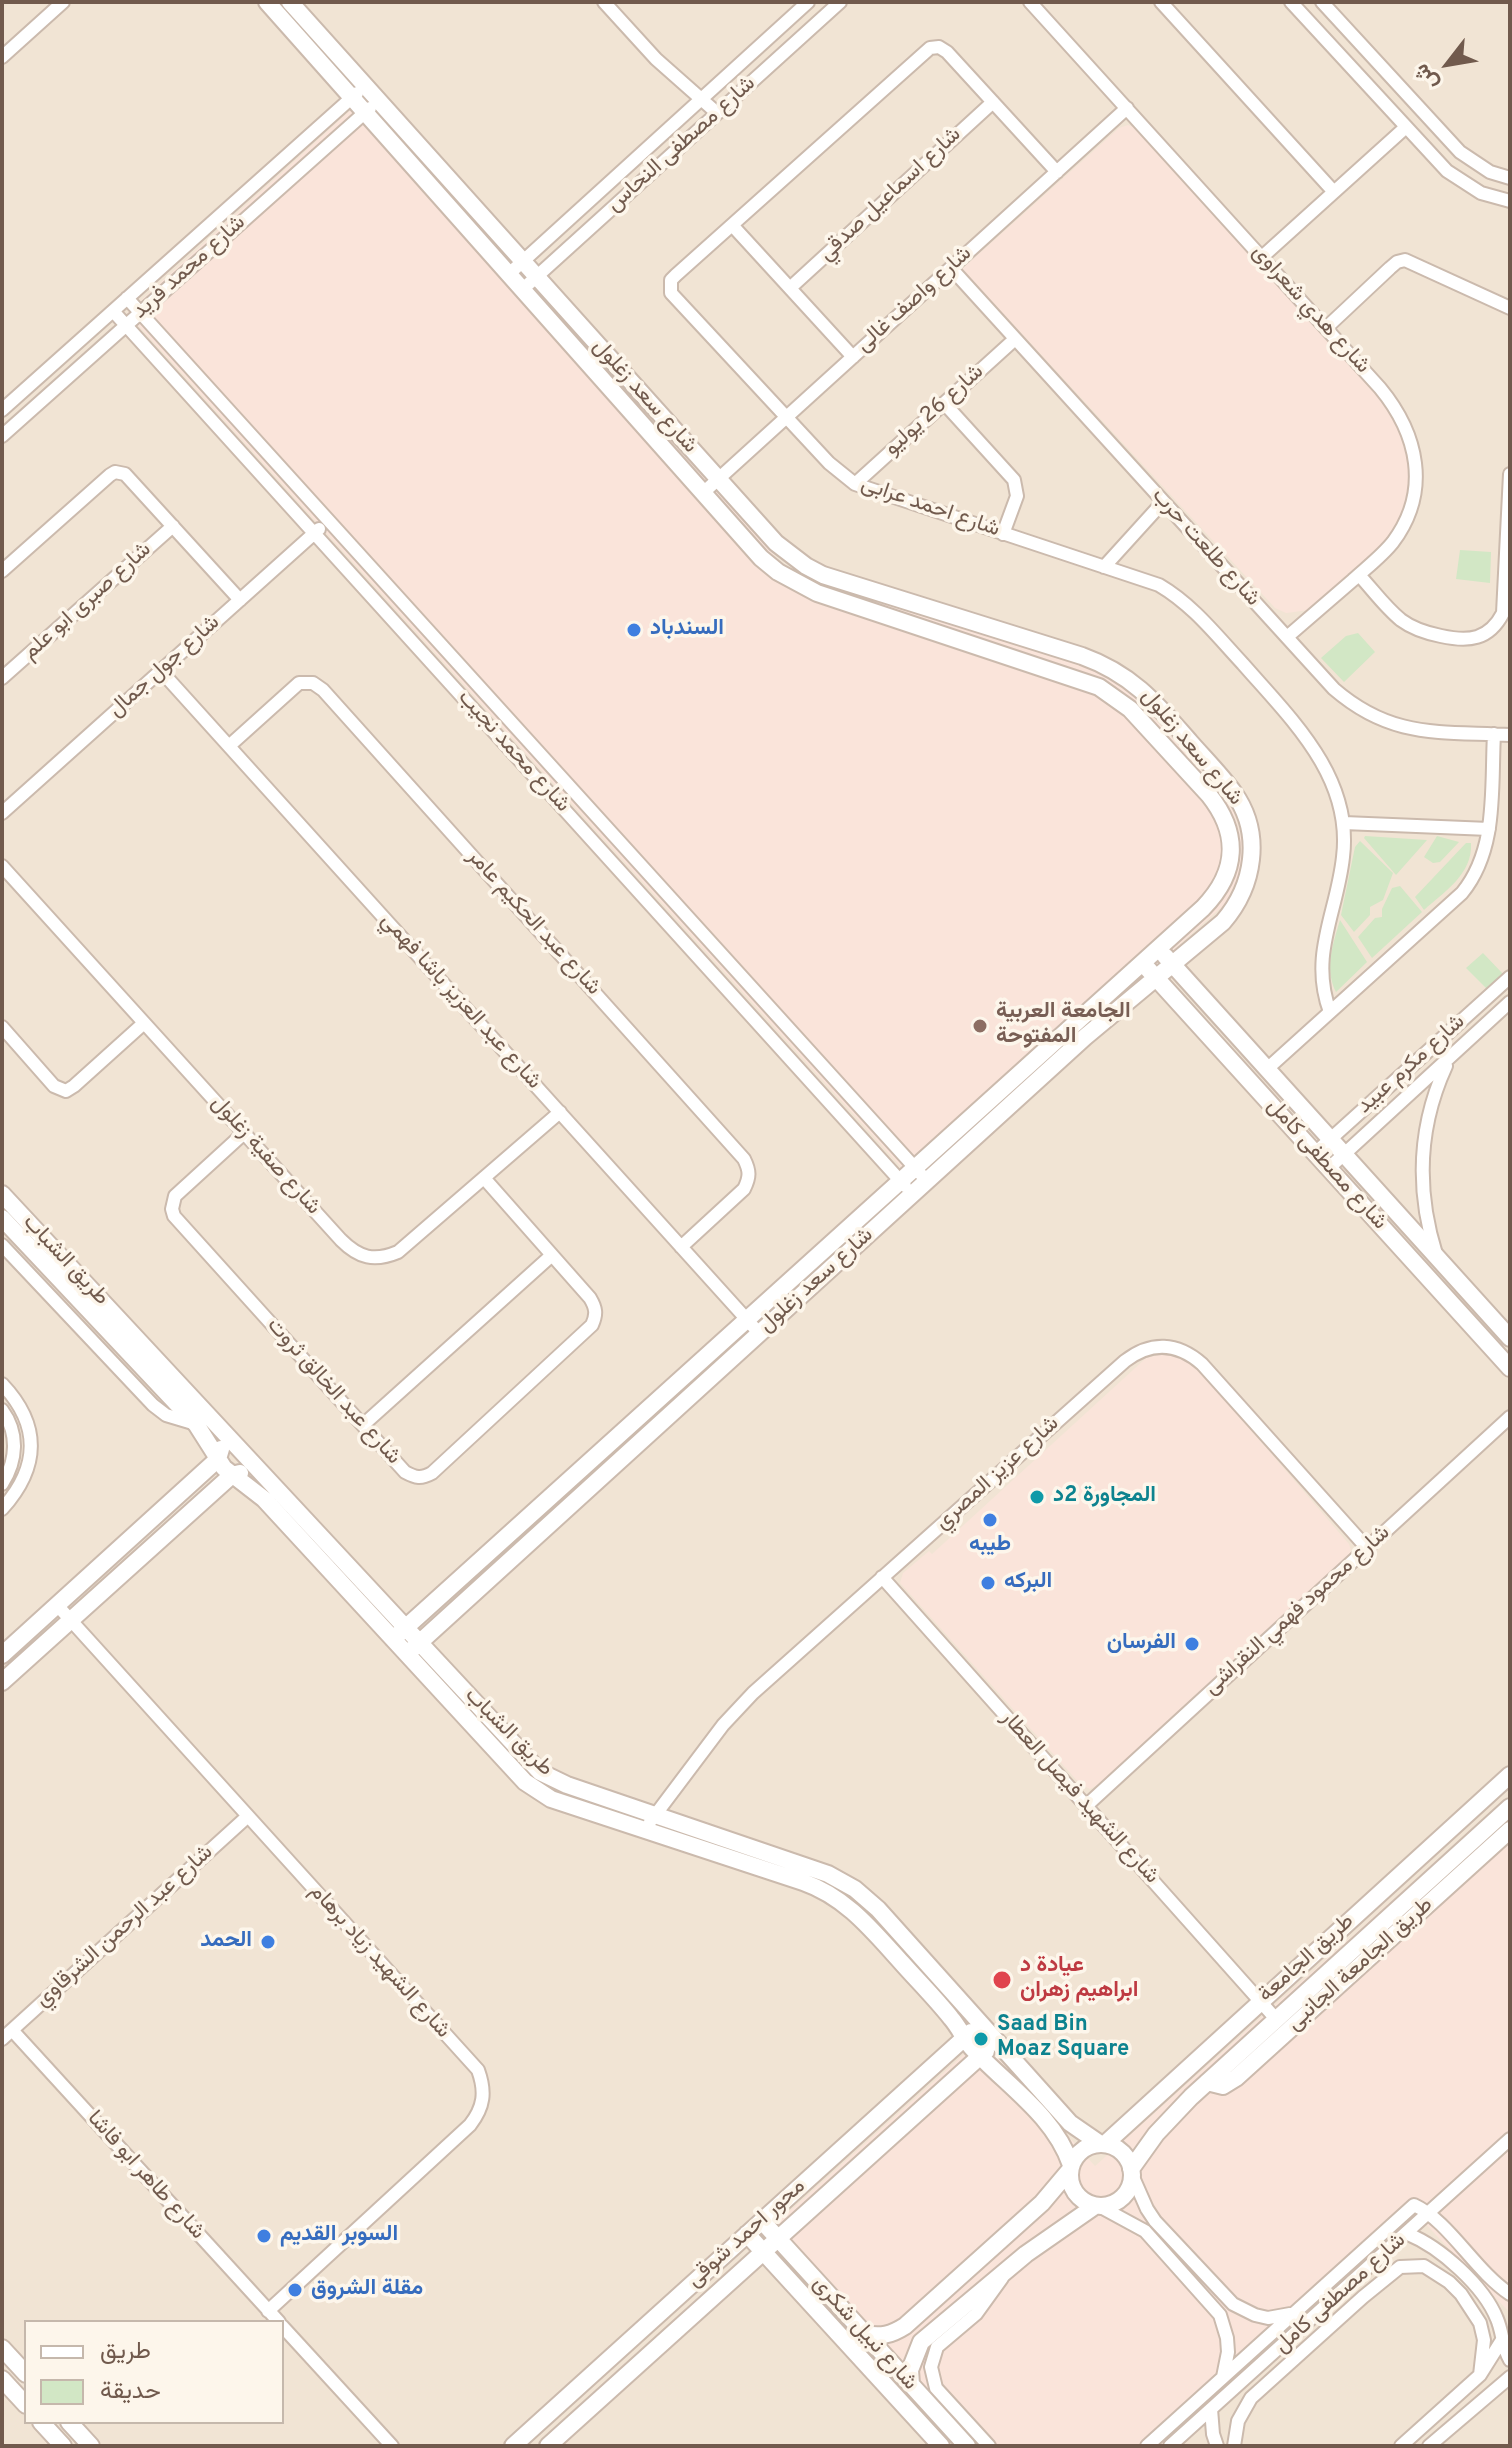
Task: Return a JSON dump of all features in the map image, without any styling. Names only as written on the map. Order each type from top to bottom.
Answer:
[{"type":"street","points":[[2,57],[63,2]]},
{"type":"street","name":"شارع سعد زغلول","points":[[267,2],[359,91]]},
{"type":"street","name":"شارع سعد زغلول","points":[[290,2],[359,91],[530,283],[761,558],[797,584],[817,593],[1082,679],[1116,697],[1220,809],[1228,826],[1231,853],[1225,879],[1210,902],[400,1633]]},
{"type":"street","points":[[604,2],[656,59],[717,113]]},
{"type":"street","name":"شارع مصطفى النحاس","points":[[516,267],[808,2]]},
{"type":"street","name":"شارع مصطفى النحاس","points":[[530,283],[840,2]]},
{"type":"street","name":"شارع هدي شعراوى","points":[[1030,2],[1398,410],[1410,435],[1416,463],[1415,491],[1407,518],[1393,542],[1287,637]]},
{"type":"street","points":[[1161,2],[1334,192]]},
{"type":"street","points":[[1291,2],[1432,157],[1463,183],[1481,193],[1510,201]]},
{"type":"street","points":[[1306,18],[1322,3],[1460,152],[1490,172],[1510,178]]},
{"type":"street","name":"شارع احمد عرابى","points":[[1057,172],[947,52],[939,47],[930,48],[676,275],[671,280],[671,293],[829,463],[855,484],[1159,585],[1195,610],[1305,734],[1328,775],[1344,823],[1343,858],[1321,970],[1322,990],[1330,1012]]},
{"type":"street","name":"شارع محمد فريد","points":[[2,410],[359,91]]},
{"type":"street","name":"شارع اسماعيل صدقي","points":[[790,288],[993,102]]},
{"type":"street","name":"شارع محمد فريد","points":[[2,436],[372,106]]},
{"type":"street","name":"شارع واصف غالى","points":[[704,492],[1127,108]]},
{"type":"street","points":[[1262,257],[1406,127]]},
{"type":"street","points":[[732,225],[853,357]]},
{"type":"street","points":[[1326,328],[1390,268],[1405,260],[1510,308]]},
{"type":"street","name":"شارع طلعت حرب","points":[[951,268],[1334,689],[1353,705],[1397,726],[1510,735]]},
{"type":"street","name":"شارع سعد زغلول","points":[[413,1648],[912,1194],[1155,977],[1223,922],[1236,908],[1245,890],[1252,851],[1250,831],[1235,795],[1138,686],[1102,663],[823,575],[806,566],[776,543],[530,283]]},
{"type":"street","name":"شارع محمد نجيب","points":[[127,298],[927,1181]]},
{"type":"street","name":"شارع محمد نجيب","points":[[113,311],[912,1194]]},
{"type":"street","name":"شارع 26 يوليو","points":[[855,484],[1015,339]]},
{"type":"street","points":[[944,403],[1014,480],[1017,496],[1003,534]]},
{"type":"street","points":[[2,571],[115,472],[125,474],[240,600]]},
{"type":"street","points":[[1359,575],[1392,612],[1422,632],[1461,640],[1487,634],[1497,625],[1503,613],[1510,474]]},
{"type":"street","points":[[1104,567],[1163,502]]},
{"type":"street","name":"شارع جول جمال","points":[[2,813],[327,522]]},
{"type":"street","name":"شارع صبرى ابو علم","points":[[2,678],[173,526]]},
{"type":"street","points":[[999,652],[1005,631]]},
{"type":"street","points":[[1038,665],[1044,660],[1048,645]]},
{"type":"street","name":"شارع عبد العزيز باشا فهمي","points":[[161,671],[759,1333]]},
{"type":"street","name":"شارع عبد الحكيم عامر","points":[[229,746],[299,683],[313,683],[323,690],[744,1159],[749,1169],[749,1179],[744,1189],[681,1247]]},
{"type":"street","points":[[1267,1069],[1462,893],[1482,864],[1489,829],[1494,734]]},
{"type":"street","points":[[1344,823],[1489,829]]},
{"type":"street","name":"شارع صفية زغلول","points":[[2,866],[341,1240],[352,1251],[367,1258],[383,1259],[398,1252],[560,1112]]},
{"type":"street","name":"شارع مصطفى كامل","points":[[1158,948],[1510,1338]]},
{"type":"street","name":"شارع مصطفى كامل","points":[[1142,962],[1510,1368]]},
{"type":"street","points":[[721,983],[735,971]]},
{"type":"street","name":"شارع مكرم عبيد","points":[[1315,1153],[1510,977]]},
{"type":"street","points":[[1171,995],[1180,983],[1187,981]]},
{"type":"street","name":"شارع مكرم عبيد","points":[[1329,1168],[1510,1002]]},
{"type":"street","points":[[2,1027],[54,1086],[66,1091],[144,1023]]},
{"type":"street","points":[[1437,1257],[1424,1208],[1422,1157],[1430,1107],[1449,1060]]},
{"type":"street","name":"شارع عبد الخالق ثروت","points":[[244,1133],[175,1196],[174,1216],[405,1472],[414,1477],[423,1478],[432,1473],[592,1325],[596,1317],[596,1307],[484,1178]]},
{"type":"street","name":"طريق الشباب","points":[[2,1194],[251,1458],[514,1771],[551,1799],[817,1887],[842,1901],[953,2020],[964,2038],[1001,2073],[1053,2131],[1070,2168]]},
{"type":"street","name":"طريق الشباب","points":[[2,1218],[196,1424],[232,1475],[264,1499],[400,1633]]},
{"type":"street","points":[[2,1245],[153,1405],[166,1415],[196,1424]]},
{"type":"street","points":[[363,1425],[552,1255]]},
{"type":"street","name":"شارع عزيز المصري","points":[[644,1830],[740,1706],[1137,1352],[1154,1346],[1178,1348],[1191,1354],[1367,1548]]},
{"type":"street","points":[[2,1384],[20,1405],[29,1426],[32,1448],[28,1470],[19,1490],[2,1509]]},
{"type":"street","points":[[2,1410],[13,1430],[15,1448],[12,1466],[2,1484]]},
{"type":"street","name":"شارع محمود فهمي النقراشى","points":[[1086,1806],[1510,1417]]},
{"type":"street","points":[[2,1655],[218,1459],[223,1446],[236,1442]]},
{"type":"street","points":[[2,1682],[232,1475],[245,1471],[251,1458]]},
{"type":"street","name":"شارع الشهيد فيصل العطار","points":[[882,1577],[1276,2019]]},
{"type":"street","name":"شارع الشهيد زياد برهام","points":[[57,1605],[478,2070],[483,2084],[484,2099],[479,2114],[470,2125],[268,2311]]},
{"type":"street","name":"طريق الشباب","points":[[413,1648],[540,1772],[567,1785],[813,1868],[843,1881],[878,1909],[1070,2123],[1102,2144]]},
{"type":"street","name":"طريق الجامعة","points":[[1102,2144],[1510,1775]]},
{"type":"street","name":"طريق الجامعة","points":[[1131,2172],[1156,2134],[1207,2082],[1510,1807]]},
{"type":"street","name":"شارع عبد الرحمن الشرقاوي","points":[[7,2034],[248,1816]]},
{"type":"street","name":"طريق الجامعة الجانبى","points":[[1207,2082],[1223,2086],[1236,2078],[1510,1830]]},
{"type":"street","points":[[1364,1908],[1380,1925]]},
{"type":"street","name":"محور احمد شوقى","points":[[513,2446],[981,2023]]},
{"type":"street","name":"شارع طاهر ابو فاشا","points":[[7,2034],[276,2320]]},
{"type":"street","name":"محور احمد شوقى","points":[[552,2445],[997,2041]]},
{"type":"street","name":"شارع مصطفى كامل","points":[[1170,2446],[1510,2139]]},
{"type":"street","points":[[865,2334],[893,2334],[905,2326],[1042,2203],[1082,2150],[1102,2144],[1124,2154],[1155,2221],[1233,2304],[1268,2318],[1293,2314]]},
{"type":"street","points":[[1070,2168],[1071,2187],[1081,2200],[1145,2231],[1220,2315],[1228,2352],[1223,2377]]},
{"type":"street","points":[[911,2385],[910,2370],[921,2342],[1062,2226],[1097,2206],[1121,2199],[1130,2187],[1131,2172]]},
{"type":"street","name":"شارع مصطفى كامل","points":[[1147,2446],[1414,2205],[1429,2215]]},
{"type":"street","points":[[1429,2215],[1491,2279],[1510,2294]]},
{"type":"street","name":"شارع نبيل شكرى","points":[[762,2221],[967,2446]]},
{"type":"street","name":"شارع نبيل شكرى","points":[[747,2234],[941,2446]]},
{"type":"street","points":[[1408,2234],[1438,2250],[1470,2281],[1496,2315],[1504,2350],[1510,2360]]},
{"type":"street","points":[[1234,2446],[1238,2421],[1251,2398],[1400,2267],[1424,2266],[1461,2294],[1480,2323],[1484,2340],[1480,2375]]},
{"type":"street","points":[[989,2446],[936,2388],[931,2367],[937,2347],[984,2306],[1006,2270]]},
{"type":"street","points":[[823,2317],[837,2304]]},
{"type":"street","points":[[1224,2326],[1242,2310]]},
{"type":"street","points":[[1401,2446],[1480,2375],[1510,2318]]},
{"type":"street","points":[[905,2326],[908,2336],[921,2342]]},
{"type":"street","name":"شارع طاهر ابو فاشا","points":[[284,2328],[392,2446]]},
{"type":"street","points":[[2,2348],[24,2372]]},
{"type":"street","points":[[24,2374],[5,2383],[24,2403]]},
{"type":"street","points":[[1434,2444],[1504,2386],[1510,2377]]},
{"type":"street","points":[[1211,2409],[1217,2446]]},
{"type":"street","points":[[43,2424],[63,2446]]},
{"type":"street","points":[[71,2424],[91,2446]]},
{"type":"shaded area","points":[[2,2],[1510,2],[1510,2446],[2,2446]]},
{"type":"shaded area","points":[[365,97],[783,565],[819,584],[1108,676],[1136,698],[1222,794],[1234,813],[1242,841],[1241,864],[1238,879],[1224,905],[913,1180],[127,313]]},
{"type":"shaded area","points":[[1128,125],[1377,395],[1394,416],[1408,445],[1410,487],[1392,533],[1378,551],[1309,610],[1286,613],[1275,608],[962,269],[1119,128]]},
{"type":"shaded area","points":[[1163,1354],[1181,1357],[1196,1366],[1351,1550],[1349,1556],[1101,1783],[1090,1789],[1080,1784],[900,1583],[903,1573],[929,1551],[932,1554],[1146,1358]]},
{"type":"shaded area","points":[[1510,1795],[1510,2313],[1417,2215],[1163,2446],[955,2446],[763,2235],[981,2039],[1095,2166]]},
{"type":"green space","points":[[1460,550],[1491,552],[1490,583],[1456,579]]},
{"type":"green space","points":[[1358,633],[1375,652],[1344,682],[1321,658],[1346,636]]},
{"type":"green space","points":[[1365,836],[1427,840],[1396,875]]},
{"type":"green space","points":[[1437,836],[1459,842],[1440,862],[1433,863],[1424,857]]},
{"type":"green space","points":[[1360,841],[1393,873],[1383,900],[1370,907],[1370,915],[1354,932],[1341,915],[1355,847]]},
{"type":"green space","points":[[1466,843],[1471,843],[1470,854],[1462,873],[1424,910],[1415,897]]},
{"type":"green space","points":[[1400,886],[1422,912],[1372,958],[1358,937],[1375,918],[1382,917],[1382,909],[1392,888]]},
{"type":"green space","points":[[1340,920],[1367,962],[1336,992],[1330,965]]},
{"type":"green space","points":[[1483,953],[1503,974],[1487,989],[1466,968]]},
{"type":"place","name":"السندباد","points":[[634,630]]},
{"type":"place","name":"الجامعة العربية المفتوحة","points":[[980,1026]]},
{"type":"place","name":"المجاورة 2د","points":[[1037,1497]]},
{"type":"place","name":"طيبه","points":[[990,1520]]},
{"type":"place","name":"البركه","points":[[988,1583]]},
{"type":"place","name":"الفرسان","points":[[1192,1644]]},
{"type":"place","name":"الحمد","points":[[268,1942]]},
{"type":"place","name":"عيادة د ابراهيم زهران","points":[[1002,1980]]},
{"type":"place","name":"Saad Bin Moaz Square","points":[[981,2039]]},
{"type":"place","name":"السوبر القديم","points":[[264,2236]]},
{"type":"place","name":"مقلة الشروق","points":[[295,2290]]}]
